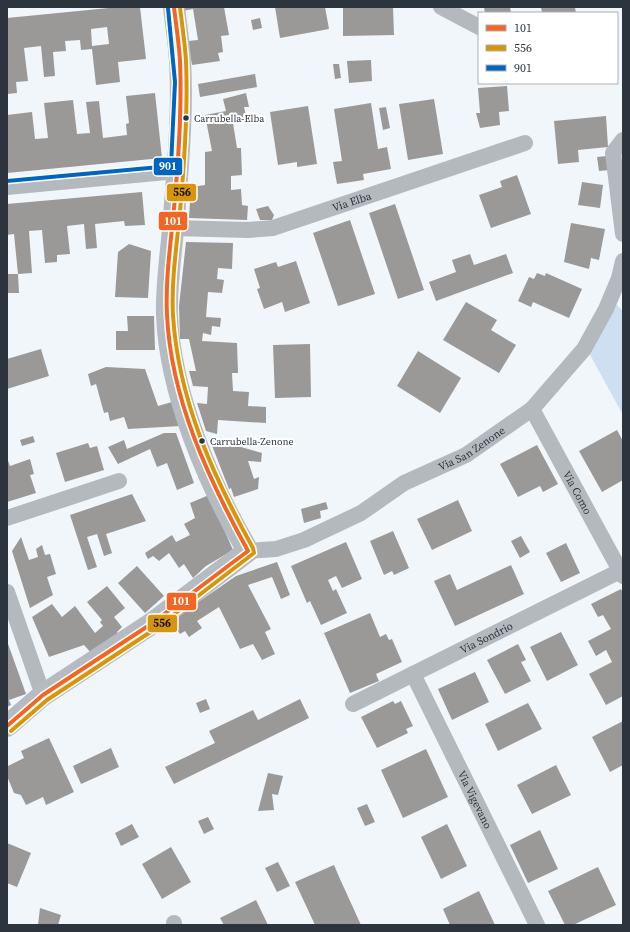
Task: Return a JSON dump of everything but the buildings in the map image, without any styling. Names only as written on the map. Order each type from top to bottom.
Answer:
[{"type":"main road","points":[[7,726],[43,695],[145,628],[248,551],[226,512],[197,443],[177,387],[170,346],[167,315],[167,287],[177,171],[180,74],[174,7]]},
{"type":"street","points":[[441,7],[478,26]]},
{"type":"street","points":[[623,140],[613,153],[623,234]]},
{"type":"street","name":"Via Elba","points":[[173,228],[248,230],[273,228],[525,143]]},
{"type":"street","points":[[7,187],[177,171]]},
{"type":"street","name":"Via San Zenone","points":[[248,551],[276,549],[304,540],[361,513],[404,483],[466,455],[532,409],[584,349],[606,309],[619,278],[623,261]]},
{"type":"street","name":"Via Como","points":[[532,409],[622,574]]},
{"type":"street","points":[[7,518],[119,481]]},
{"type":"street","name":"Via Sondrio","points":[[353,704],[622,574]]},
{"type":"street","points":[[7,592],[43,695]]},
{"type":"street","name":"Via Vigevano","points":[[413,674],[537,925]]},
{"type":"shaded area","points":[[615,303],[623,311],[623,415],[589,353]]},
{"type":"transit line","name":"101","points":[[7,726],[43,695],[151,624],[248,551],[219,495],[194,437],[176,377],[170,346],[167,315],[167,286],[178,163],[181,95],[180,54],[174,7]]},
{"type":"transit line","name":"556","points":[[11,731],[47,700],[155,629],[254,553],[253,548],[211,465],[200,436],[190,407],[176,346],[173,315],[173,286],[184,165],[187,96],[186,54],[180,7]]},
{"type":"transit line","name":"901","points":[[7,181],[171,166],[175,82],[168,8]]},
{"type":"place","name":"Carrubella-Elba","points":[[186,118]]},
{"type":"place","name":"Carrubella-Zenone","points":[[202,441]]}]
